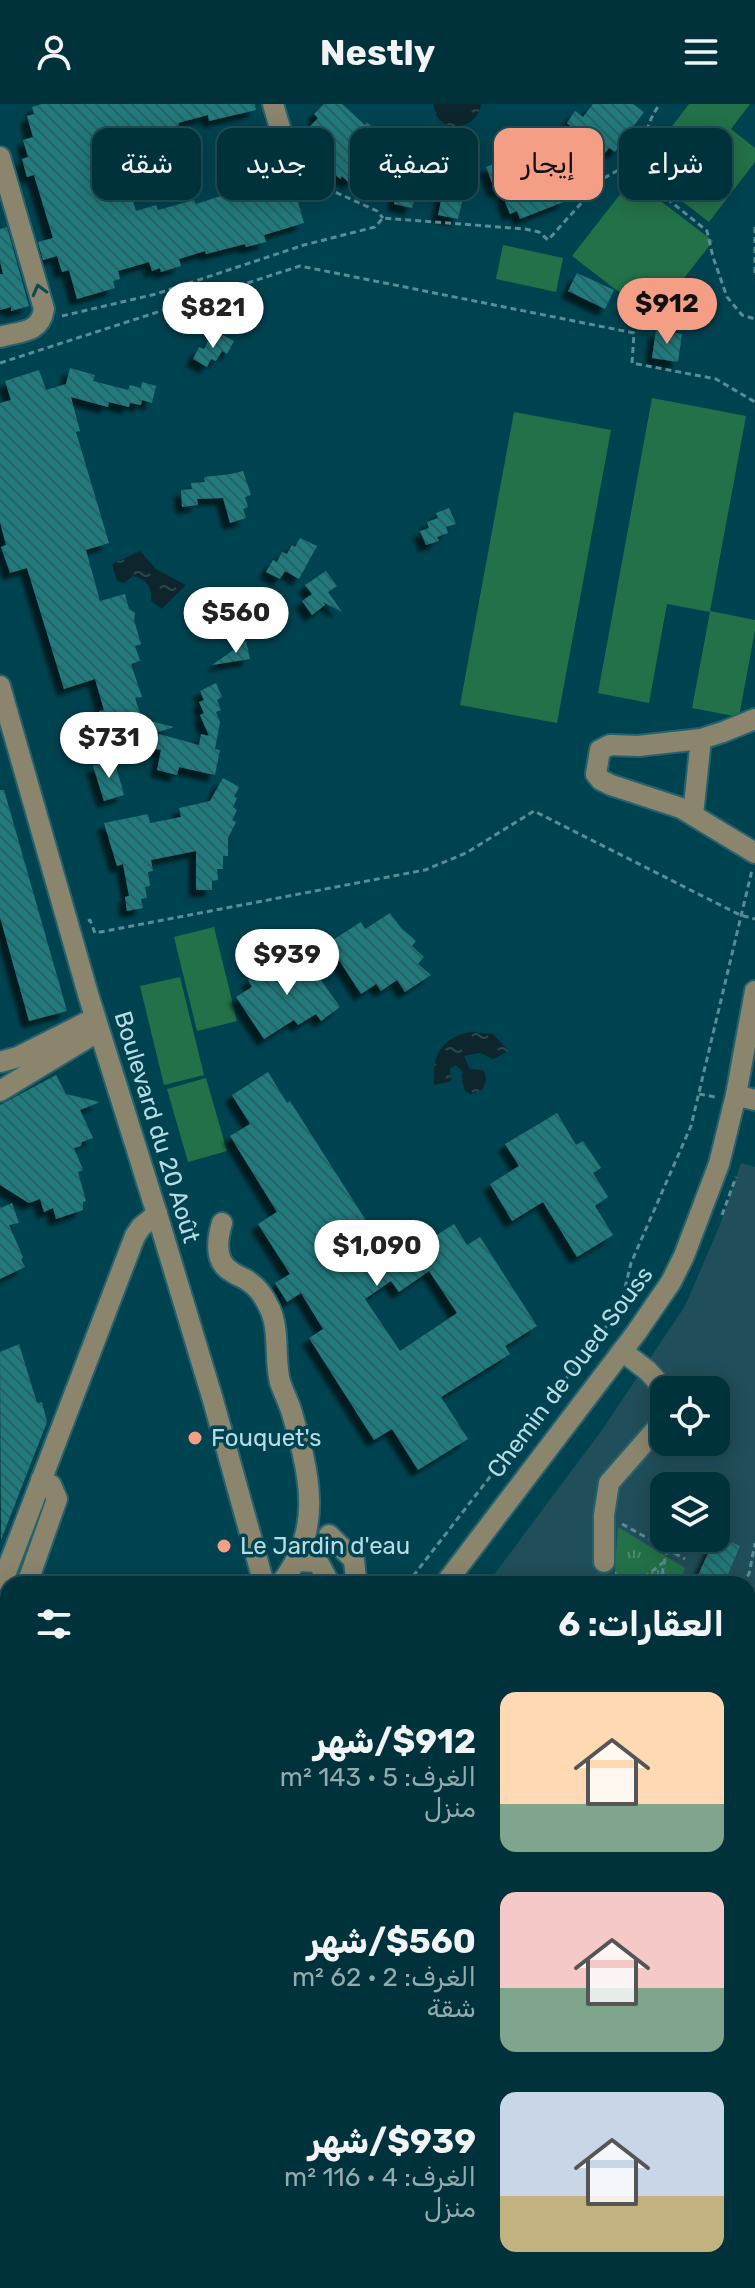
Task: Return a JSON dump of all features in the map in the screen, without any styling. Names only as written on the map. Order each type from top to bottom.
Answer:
[{"type":"street","points":[[273,104],[280,128]]},
{"type":"street","points":[[0,157],[44,309],[38,326],[0,337]]},
{"type":"street","name":"Boulevard du 20 Août","points":[[0,686],[97,1024],[213,1400],[262,1576]]},
{"type":"street","points":[[755,719],[701,739],[638,746],[610,745],[600,750],[596,774],[611,785],[681,808],[755,856]]},
{"type":"street","points":[[693,815],[701,739]]},
{"type":"street","name":"Chemin de Oued Souss","points":[[451,1576],[665,1292],[684,1256],[745,1098],[755,991]]},
{"type":"street","points":[[0,1062],[97,1024]]},
{"type":"street","points":[[0,1091],[97,1024]]},
{"type":"street","points":[[5,1576],[131,1245],[141,1227],[157,1214]]},
{"type":"street","points":[[222,1223],[218,1236],[220,1262],[228,1271],[249,1281],[261,1293],[272,1312],[280,1383],[290,1407],[308,1473],[311,1509],[305,1540],[286,1576]]},
{"type":"street","points":[[622,1351],[652,1376]]},
{"type":"street","points":[[604,1562],[604,1515],[609,1483],[650,1436]]},
{"type":"street","points":[[30,1576],[57,1499],[51,1485],[41,1480]]},
{"type":"street","points":[[329,1535],[354,1560],[356,1576]]},
{"type":"street","points":[[296,1561],[318,1562],[326,1576]]},
{"type":"path","points":[[647,128],[650,117],[660,104]]},
{"type":"path","points":[[334,191],[377,211],[383,218],[525,229],[539,232],[548,240],[604,178],[619,170]]},
{"type":"path","points":[[669,200],[707,231],[727,297],[742,315],[755,319]]},
{"type":"path","points":[[42,320],[156,294],[304,245],[375,227],[383,218]]},
{"type":"path","points":[[755,223],[755,273]]},
{"type":"path","points":[[0,363],[300,266],[634,333],[632,363],[716,379],[755,402]]},
{"type":"path","points":[[69,926],[90,920],[95,933],[425,870],[466,853],[534,811],[740,915],[755,919]]},
{"type":"path","points":[[413,1576],[620,1309],[631,1263],[691,1126],[755,856]]},
{"type":"path","points":[[604,1515],[650,1540]]},
{"type":"path","points":[[747,1576],[755,1543]]},
{"type":"path","points":[[662,1576],[666,1552]]},
{"type":"path","points":[[672,1552],[685,1559]]},
{"type":"path","points":[[646,1576],[665,1561]]},
{"type":"shaded area","points":[[741,1163],[755,1167],[755,1576],[493,1576],[602,1430],[685,1306],[719,1227]]},
{"type":"green space","points":[[689,104],[750,104],[732,128],[671,128]]},
{"type":"green space","points":[[732,130],[755,148],[755,162],[732,192]]},
{"type":"green space","points":[[619,196],[619,200],[659,200],[713,241],[653,318],[572,256]]},
{"type":"green space","points":[[681,200],[726,200],[709,222]]},
{"type":"green space","points":[[503,245],[563,258],[556,292],[496,279]]},
{"type":"green space","points":[[652,398],[746,416],[710,611],[755,620],[739,717],[692,708],[710,612],[667,604],[649,703],[598,693]]},
{"type":"green space","points":[[514,412],[611,430],[557,723],[460,705]]},
{"type":"green space","points":[[214,927],[237,1021],[197,1031],[174,937]]},
{"type":"green space","points":[[180,977],[204,1075],[164,1085],[140,986]]},
{"type":"green space","points":[[206,1078],[227,1151],[188,1162],[167,1089]]},
{"type":"green space","points":[[618,1527],[650,1547],[650,1552],[659,1552],[685,1568],[682,1576],[615,1576]]},
{"type":"water","points":[[433,104],[481,104],[475,118],[456,127],[443,123],[437,117]]},
{"type":"water","points":[[140,551],[156,569],[186,585],[162,609],[151,601],[151,592],[142,579],[133,576],[124,583],[117,581],[112,564]]},
{"type":"water","points":[[471,1032],[493,1034],[509,1051],[493,1059],[480,1053],[464,1056],[470,1069],[485,1073],[482,1090],[471,1094],[465,1091],[461,1078],[463,1072],[456,1065],[450,1068],[451,1081],[434,1085],[440,1050],[452,1038]]},
{"type":"building","points":[[42,104],[255,104],[256,110],[209,121],[208,115],[171,128],[92,128],[92,200],[133,200],[136,211],[156,205],[158,210],[194,200],[196,204],[217,197],[217,200],[294,200],[298,202],[304,223],[264,235],[266,242],[206,254],[205,251],[179,259],[181,266],[161,272],[160,268],[152,271],[149,262],[118,271],[120,279],[113,281],[115,288],[77,299],[69,270],[62,272],[57,256],[43,260],[38,242],[53,238],[34,175],[27,177],[22,159],[28,157],[23,140],[33,137],[27,116],[34,114],[32,107]]},
{"type":"building","points":[[324,104],[342,104],[365,125],[367,122],[374,128],[350,128],[349,183],[334,174],[334,128],[309,128],[318,118],[314,114]]},
{"type":"building","points":[[593,104],[633,104],[644,112],[632,128],[619,128],[619,146],[615,152],[609,148],[604,154],[603,128],[573,128],[567,123],[575,111],[583,117]]},
{"type":"building","points":[[494,164],[494,188],[486,167]]},
{"type":"building","points":[[395,200],[414,200],[412,208],[394,204]]},
{"type":"building","points":[[441,200],[463,200],[458,219],[438,215]]},
{"type":"building","points":[[504,200],[566,201],[520,219],[517,211],[510,214]]},
{"type":"building","points":[[7,227],[29,306],[11,311],[11,307],[0,310],[0,274],[3,274],[0,229]]},
{"type":"building","points":[[577,273],[614,290],[605,309],[568,291]]},
{"type":"building","points":[[656,330],[682,334],[678,362],[652,358]]},
{"type":"building","points":[[219,333],[234,341],[227,354],[222,351],[216,361],[211,359],[207,367],[193,359],[199,347],[204,349],[209,339],[214,342]]},
{"type":"building","points":[[70,368],[95,375],[93,381],[128,390],[130,385],[141,388],[142,382],[156,386],[152,403],[142,400],[141,405],[130,403],[129,407],[109,402],[108,407],[71,397],[80,431],[76,432],[109,543],[86,550],[100,601],[125,594],[129,609],[135,613],[141,644],[135,646],[140,661],[131,664],[142,697],[135,698],[142,719],[174,727],[110,747],[99,711],[104,710],[95,679],[64,689],[27,568],[10,573],[1,547],[6,545],[0,522],[0,403],[11,400],[5,381],[39,370],[46,390],[66,384]]},
{"type":"building","points":[[243,471],[251,495],[245,497],[248,507],[243,509],[246,518],[230,523],[223,498],[197,499],[198,505],[182,507],[181,490],[192,489],[191,483],[205,482],[204,477]]},
{"type":"building","points":[[449,508],[456,524],[446,527],[448,533],[437,537],[439,541],[426,545],[420,531],[429,528],[427,522],[438,518],[436,513]]},
{"type":"building","points":[[300,538],[317,546],[299,579],[285,571],[280,579],[266,572],[273,560],[277,562],[282,552],[287,554]]},
{"type":"building","points":[[326,571],[337,586],[328,592],[342,612],[323,602],[325,605],[312,615],[302,601],[312,594],[305,585]]},
{"type":"building","points":[[246,641],[250,659],[212,665]]},
{"type":"building","points":[[216,683],[222,697],[217,700],[221,710],[216,712],[220,722],[215,749],[220,750],[215,775],[179,767],[177,775],[157,770],[161,750],[155,749],[159,734],[199,745],[201,734],[209,736],[200,715],[204,713],[199,702],[204,700],[200,691]]},
{"type":"building","points":[[114,759],[124,795],[104,801],[93,766]]},
{"type":"building","points":[[223,778],[239,787],[233,807],[237,810],[232,820],[236,822],[228,838],[228,856],[223,856],[223,869],[217,869],[218,880],[212,881],[212,890],[196,890],[196,851],[151,860],[153,871],[148,872],[150,886],[145,887],[147,898],[141,899],[143,908],[127,911],[125,897],[129,896],[123,864],[117,866],[104,823],[148,814],[150,823],[181,817],[179,808],[210,801]]},
{"type":"building","points":[[0,790],[4,790],[67,1011],[29,1021],[0,917]]},
{"type":"building","points":[[390,913],[416,941],[412,946],[424,957],[418,964],[431,975],[405,992],[397,980],[381,991],[376,984],[361,994],[328,943],[361,922],[365,929]]},
{"type":"building","points":[[303,955],[340,1007],[321,1021],[316,1014],[298,1025],[294,1020],[264,1039],[236,997],[252,987],[248,980],[263,970],[267,976]]},
{"type":"building","points":[[268,1072],[287,1103],[290,1101],[393,1263],[454,1224],[467,1245],[480,1237],[537,1326],[505,1346],[510,1354],[441,1397],[468,1439],[418,1470],[392,1429],[374,1440],[309,1338],[323,1329],[301,1293],[287,1302],[275,1283],[290,1274],[258,1224],[277,1212],[230,1136],[250,1124],[232,1095]],"holes":[[[429,1271],[457,1313],[400,1351],[365,1299],[391,1281],[399,1292]]]},
{"type":"building","points":[[56,1075],[66,1094],[100,1102],[80,1110],[93,1138],[74,1148],[83,1170],[78,1172],[86,1201],[83,1202],[83,1210],[56,1219],[53,1208],[44,1212],[40,1199],[29,1203],[0,1185],[0,1105]]},
{"type":"building","points":[[557,1113],[576,1145],[583,1141],[601,1168],[593,1173],[608,1197],[595,1206],[613,1235],[577,1257],[543,1202],[512,1221],[490,1184],[519,1166],[505,1144]]},
{"type":"building","points":[[12,1203],[19,1223],[9,1225],[25,1267],[0,1279],[0,1206]]},
{"type":"building","points":[[19,1344],[37,1403],[42,1402],[47,1422],[1,1540],[0,1352]]},
{"type":"building","points":[[730,1542],[740,1546],[727,1576],[698,1576],[709,1552],[730,1552]]},
{"type":"place","name":"Fouquet's","points":[[195,1438]]},
{"type":"place","name":"Le Jardin d'eau","points":[[224,1546]]}]
